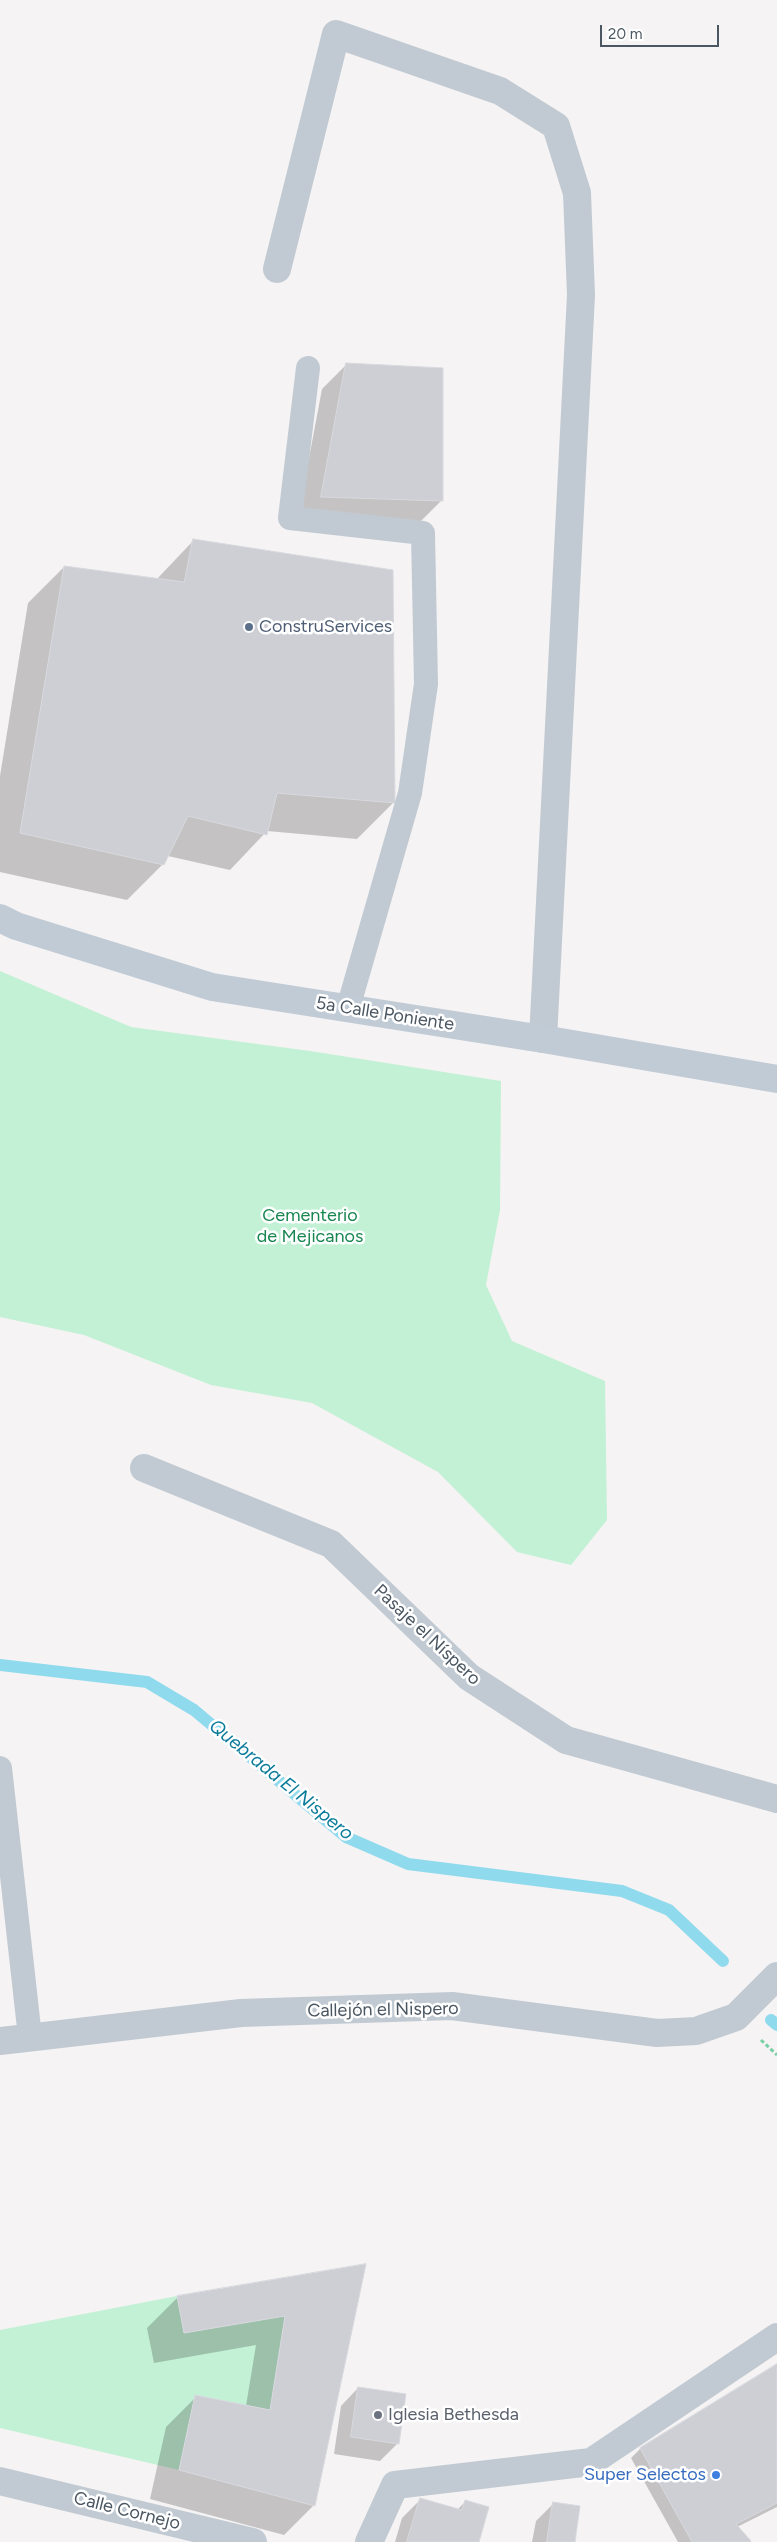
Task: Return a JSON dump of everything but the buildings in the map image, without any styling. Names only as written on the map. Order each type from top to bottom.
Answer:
[{"type":"street","points":[[277,269],[336,34],[500,91],[556,126],[577,193],[581,295],[543,1039]]},
{"type":"street","name":"5a Calle Poniente","points":[[0,918],[16,926],[212,987],[543,1039],[776,1080]]},
{"type":"street","name":"Pasaje el Níspero","points":[[144,1468],[331,1544],[468,1678],[566,1740],[777,1800]]},
{"type":"street","name":"Callejón el Nispero","points":[[0,2041],[241,2013],[452,2006],[657,2033],[696,2031],[736,2017],[777,1976]]},
{"type":"street","points":[[369,2542],[394,2485],[591,2462],[777,2337]]},
{"type":"street","name":"Calle Cornejo","points":[[0,2481],[254,2542]]},
{"type":"lane","points":[[308,368],[290,518],[424,533],[426,684],[410,793],[348,1008]]},
{"type":"lane","points":[[0,1768],[30,2037]]},
{"type":"green space","name":"Cementerio de Mejicanos","points":[[0,971],[131,1027],[310,1051],[501,1081],[500,1210],[486,1285],[512,1341],[605,1381],[607,1520],[571,1565],[517,1552],[438,1472],[312,1403],[211,1385],[84,1335],[0,1317]]},
{"type":"green space","points":[[177,2296],[184,2333],[285,2316],[270,2410],[195,2395],[179,2470],[0,2428],[0,2330]]},
{"type":"waterway","name":"Quebrada El Nispero","points":[[0,1665],[147,1682],[194,1710],[346,1837],[408,1864],[622,1891],[669,1910],[723,1961]]},
{"type":"waterway","name":"Quebrada El Nispero","points":[[771,2020],[777,2025]]},
{"type":"place","name":"ConstruServices","points":[[249,627]]},
{"type":"place","name":"Iglesia Bethesda","points":[[378,2415]]},
{"type":"place","name":"Super Selectos","points":[[716,2475]]}]
